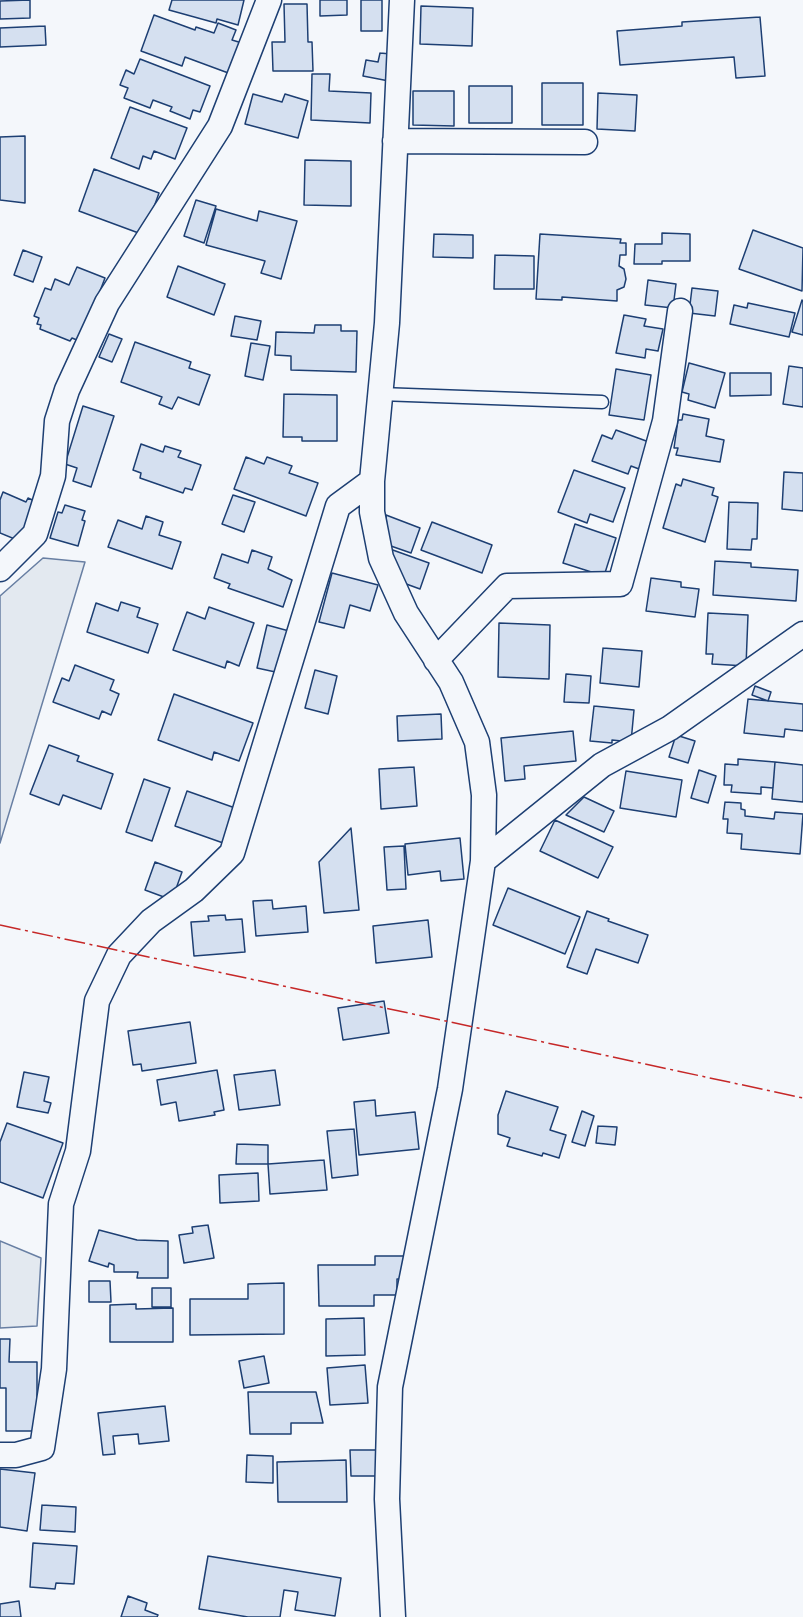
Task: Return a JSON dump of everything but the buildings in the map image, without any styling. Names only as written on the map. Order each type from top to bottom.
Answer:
[{"type":"street","points":[[0,569],[35,534],[53,476],[57,421],[67,390],[107,303],[220,126],[269,0]]},
{"type":"street","points":[[393,1617],[387,1499],[390,1387],[450,1089],[483,861],[484,795],[477,742],[451,682],[406,613],[381,558],[372,512],[372,481],[387,322],[402,0]]},
{"type":"street","points":[[396,141],[585,142]]},
{"type":"street","points":[[436,660],[507,586],[620,584],[665,421],[680,311]]},
{"type":"street","points":[[0,1455],[16,1455],[42,1448],[54,1369],[61,1204],[78,1151],[97,1001],[119,955],[151,921],[194,891],[232,853],[338,506],[372,481]]},
{"type":"street","points":[[483,861],[602,765],[670,728],[803,634]]},
{"type":"lane","points":[[380,394],[602,402]]},
{"type":"shaded area","points":[[43,558],[85,562],[0,843],[0,596]]},
{"type":"shaded area","points":[[0,1241],[41,1258],[37,1326],[0,1328]]},
{"type":"power","points":[[0,925],[803,1098]]}]
